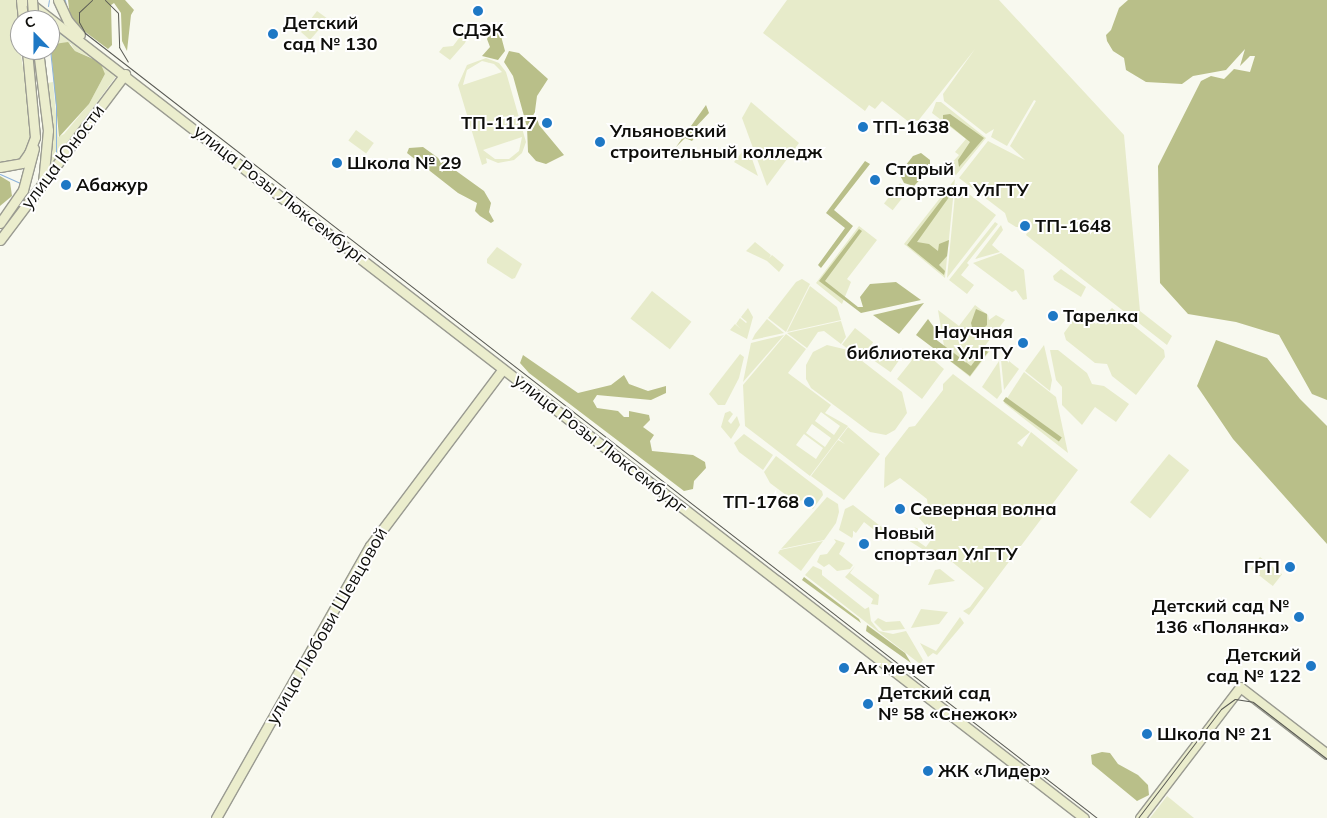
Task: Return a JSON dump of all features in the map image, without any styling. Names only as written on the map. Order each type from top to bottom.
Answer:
[{"type":"main road","points":[[58,0],[76,32],[122,71]]},
{"type":"main road","points":[[23,3],[122,71]]},
{"type":"main road","name":"улица Юности","points":[[0,223],[18,197],[29,175],[35,138],[28,60]]},
{"type":"main road","points":[[39,60],[48,130],[43,183]]},
{"type":"main road","name":"улица Юности","points":[[0,240],[43,183],[122,71]]},
{"type":"main road","name":"улица Розы Люксембург","points":[[122,71],[503,369],[1084,818]]},
{"type":"main road","points":[[0,167],[22,163],[30,154],[35,138]]},
{"type":"main road","name":"улица Любови Шевцовой","points":[[216,818],[370,546],[503,369]]},
{"type":"main road","points":[[1140,818],[1240,687],[1327,754]]},
{"type":"green space","points":[[0,0],[21,0],[34,10],[26,10],[17,3],[17,10],[10,10],[10,60],[22,60],[31,114],[30,143],[21,160],[0,164]]},
{"type":"green space","points":[[68,0],[125,0],[134,10],[131,15],[127,51],[122,41],[121,13],[114,3],[111,5],[112,45],[108,49],[76,25],[70,17]]},
{"type":"green space","points":[[787,0],[999,0],[1124,135],[1140,311],[1172,336],[1167,345],[1026,235],[1031,225],[1026,221],[1021,227],[1016,227],[1008,222],[1005,213],[959,178],[988,141],[1025,160],[1010,146],[1036,101],[1034,100],[1007,146],[991,137],[994,129],[986,134],[944,101],[943,94],[975,49],[914,126],[882,101],[875,109],[869,105],[865,111],[763,33]]},
{"type":"green space","points":[[1128,0],[1327,0],[1327,400],[1312,394],[1279,335],[1236,322],[1188,314],[1160,283],[1158,166],[1201,81],[1211,76],[1224,79],[1234,69],[1250,72],[1255,56],[1250,56],[1240,66],[1245,49],[1226,70],[1193,76],[1182,84],[1146,82],[1126,70],[1124,58],[1113,51],[1107,41],[1106,35],[1111,30],[1119,8]]},
{"type":"green space","points":[[317,11],[328,19],[310,40],[301,32]]},
{"type":"green space","points":[[492,27],[501,36],[505,51],[498,60],[482,56],[490,47],[487,39]]},
{"type":"green space","points":[[466,29],[470,31],[465,43],[450,60],[439,52],[443,47],[453,46]]},
{"type":"green space","points":[[60,30],[117,75],[57,157],[55,156],[56,159],[49,168],[52,126],[47,83],[53,82],[58,137],[64,134],[89,104],[105,74],[95,59],[75,51],[71,44],[60,43]]},
{"type":"green space","points":[[68,42],[75,51],[100,62],[105,74],[89,104],[59,137],[52,60],[60,60],[60,43]]},
{"type":"green space","points":[[509,51],[519,53],[548,79],[537,96],[535,111],[539,125],[564,155],[546,164],[536,161],[528,152],[527,127],[513,76],[504,62]]},
{"type":"green space","points":[[486,58],[499,63],[506,72],[526,142],[522,153],[514,160],[498,163],[486,158],[487,163],[482,165],[458,85],[467,65]],"holes":[[[482,61],[494,64],[502,72],[463,85],[467,70]],[[522,137],[519,151],[509,159],[495,159],[483,150]]]},
{"type":"green space","points":[[751,102],[799,143],[767,186],[742,118]]},
{"type":"green space","points":[[936,102],[941,102],[986,138],[956,175],[947,168],[959,155],[955,152],[966,139],[932,113]]},
{"type":"green space","points":[[706,105],[709,113],[693,130],[697,133],[695,137],[692,141],[685,138],[676,147]]},
{"type":"green space","points":[[950,114],[984,138],[959,167],[958,160],[970,142],[943,120],[943,115]]},
{"type":"green space","points":[[356,130],[374,143],[366,153],[348,141]]},
{"type":"green space","points":[[423,147],[484,191],[491,203],[489,212],[494,221],[491,223],[480,216],[475,211],[477,203],[458,193],[407,153],[409,148]]},
{"type":"green space","points":[[742,152],[750,153],[758,176],[734,162]]},
{"type":"green space","points":[[921,153],[930,160],[930,169],[914,186],[904,183],[901,177],[902,170],[913,156]]},
{"type":"green space","points":[[865,161],[870,164],[834,210],[853,226],[821,268],[818,265],[845,228],[826,213]]},
{"type":"green space","points":[[0,176],[10,182],[12,196],[0,206]]},
{"type":"green space","points":[[955,179],[945,278],[904,244]]},
{"type":"green space","points":[[900,183],[909,190],[893,210],[884,203]]},
{"type":"green space","points":[[956,184],[996,215],[947,278]]},
{"type":"green space","points":[[953,185],[952,193],[917,242],[929,244],[938,251],[939,244],[949,240],[947,256],[939,265],[945,271],[944,275],[907,245]]},
{"type":"green space","points":[[995,222],[998,224],[967,263],[969,265],[961,275],[974,285],[967,294],[949,280]]},
{"type":"green space","points":[[1001,225],[1003,230],[992,245],[1000,252],[975,259]]},
{"type":"green space","points":[[859,226],[877,240],[847,279],[851,282],[842,304],[816,283]]},
{"type":"green space","points":[[859,229],[862,231],[825,281],[858,307],[863,307],[860,297],[870,284],[896,282],[921,300],[861,313],[819,281]]},
{"type":"green space","points":[[755,242],[771,255],[769,258],[772,255],[784,265],[779,272],[767,261],[746,251]]},
{"type":"green space","points":[[497,247],[522,264],[515,278],[512,279],[487,263],[487,259]]},
{"type":"green space","points":[[1001,253],[1024,270],[1027,299],[1023,300],[1016,290],[1012,292],[973,263]]},
{"type":"green space","points":[[1061,269],[1086,287],[1081,297],[1054,280],[1053,276]]},
{"type":"green space","points":[[802,279],[810,284],[786,332],[768,318],[796,282]]},
{"type":"green space","points":[[810,286],[837,307],[841,320],[787,332]]},
{"type":"green space","points":[[652,291],[691,322],[670,349],[630,319]]},
{"type":"green space","points":[[924,303],[899,334],[873,315]]},
{"type":"green space","points":[[975,305],[988,315],[989,320],[996,315],[1005,320],[984,347],[987,350],[992,348],[970,377],[946,358],[938,310],[959,326]]},
{"type":"green space","points":[[748,308],[753,317],[747,339],[730,330],[735,324],[741,329],[736,324],[740,318],[747,322],[741,317]]},
{"type":"green space","points":[[1112,308],[1164,350],[1165,357],[1136,395],[1112,376],[1107,364],[1095,363],[1066,340],[1064,333],[1080,311],[1096,324]]},
{"type":"green space","points":[[976,309],[987,314],[987,325],[984,328],[973,331],[971,323]]},
{"type":"green space","points":[[767,319],[784,333],[752,340],[755,334]]},
{"type":"green space","points":[[928,319],[936,330],[934,338],[971,366],[984,349],[988,352],[970,376],[916,335]]},
{"type":"green space","points":[[841,321],[846,337],[841,344],[824,331],[818,332],[807,348],[787,333]]},
{"type":"green space","points":[[855,328],[873,342],[860,359],[842,345]]},
{"type":"green space","points":[[786,334],[806,349],[788,373],[831,405],[825,413],[848,426],[810,476],[745,426],[743,385]],"holes":[[[821,412],[840,426],[834,435],[815,421]],[[812,424],[831,438],[825,447],[806,433]],[[804,434],[823,448],[816,459],[796,445]]]},
{"type":"green space","points":[[784,335],[743,382],[751,343]]},
{"type":"green space","points":[[1216,340],[1267,358],[1300,399],[1327,426],[1327,544],[1233,439],[1197,386]]},
{"type":"green space","points":[[827,345],[848,350],[902,392],[907,413],[895,430],[886,435],[870,432],[811,388],[806,379],[806,365],[813,352]]},
{"type":"green space","points":[[1044,345],[1052,380],[1050,391],[1025,371]]},
{"type":"green space","points":[[879,347],[899,361],[891,372],[871,358]]},
{"type":"green space","points":[[922,350],[944,369],[922,399],[897,379],[912,360],[901,351]]},
{"type":"green space","points":[[1050,350],[1058,350],[1087,373],[1092,384],[1104,386],[1129,404],[1116,422],[1095,407],[1082,425],[1062,405],[1062,387],[1056,380]]},
{"type":"green space","points":[[740,354],[744,357],[739,378],[725,405],[718,405],[709,394]]},
{"type":"green space","points":[[523,355],[578,393],[611,385],[624,375],[629,384],[648,391],[666,386],[666,393],[651,400],[597,395],[593,401],[597,408],[618,411],[624,417],[629,417],[629,411],[649,415],[650,420],[643,427],[654,435],[650,441],[652,451],[693,455],[705,462],[706,468],[694,481],[693,489],[684,491],[529,373],[520,363]]},
{"type":"green space","points":[[1004,357],[1019,369],[1004,390],[1001,360]]},
{"type":"green space","points":[[999,361],[1002,392],[997,399],[982,387]]},
{"type":"green space","points":[[1024,372],[1056,397],[1068,453],[1004,403]]},
{"type":"green space","points":[[953,374],[1030,432],[1017,443],[1022,447],[1031,432],[1078,470],[969,615],[963,611],[970,607],[984,588],[940,552],[935,557],[903,537],[909,535],[926,547],[931,540],[914,527],[923,531],[927,527],[919,518],[928,506],[927,499],[900,478],[884,488],[885,458],[909,427],[915,426],[943,390],[943,384]]},
{"type":"green space","points":[[1006,397],[1062,438],[1059,442],[1003,401]]},
{"type":"green space","points":[[730,411],[733,414],[728,421],[731,424],[737,416],[740,425],[731,439],[721,427],[725,413]]},
{"type":"green space","points":[[848,427],[880,454],[844,500],[811,476],[838,440],[845,444],[839,439]]},
{"type":"green space","points":[[744,434],[773,455],[763,470],[739,452],[734,443]]},
{"type":"green space","points":[[1169,454],[1189,470],[1150,519],[1130,502]]},
{"type":"green space","points":[[776,456],[822,491],[823,495],[813,509],[801,500],[798,504],[770,483],[764,472]]},
{"type":"green space","points":[[827,497],[838,504],[839,512],[836,523],[824,540],[781,549]]},
{"type":"green space","points":[[853,505],[888,532],[887,540],[864,522],[856,533],[852,530]]},
{"type":"green space","points":[[853,505],[852,538],[839,530],[845,509]]},
{"type":"green space","points":[[834,539],[845,543],[839,554],[853,565],[850,569],[837,571],[829,564],[824,567],[817,562],[820,555],[827,554],[836,542]]},
{"type":"green space","points":[[823,541],[801,571],[778,553],[780,550]]},
{"type":"green space","points":[[1260,557],[1282,574],[1273,586],[1251,569]]},
{"type":"green space","points":[[813,566],[822,570],[822,575],[865,609],[869,607],[871,621],[879,631],[893,634],[906,631],[923,660],[920,664],[805,575]]},
{"type":"green space","points":[[855,566],[850,573],[879,595],[878,605],[871,604],[873,599],[845,577]]},
{"type":"green space","points":[[940,569],[955,581],[928,585],[935,570]]},
{"type":"green space","points":[[804,577],[859,619],[861,623],[802,580]]},
{"type":"green space","points":[[921,609],[948,612],[939,624],[911,628]]},
{"type":"green space","points":[[960,617],[964,623],[937,655],[933,653],[928,657],[920,643],[936,651]]},
{"type":"green space","points":[[878,618],[886,622],[900,621],[905,629],[883,631],[874,622]]},
{"type":"green space","points":[[867,625],[905,653],[911,663],[866,631]]},
{"type":"green space","points":[[1102,752],[1110,753],[1118,764],[1138,775],[1148,785],[1149,795],[1137,801],[1092,764],[1091,755]]},
{"type":"green space","points":[[1167,796],[1194,818],[1150,818]]},
{"type":"waterway","points":[[48,6],[49,0]]},
{"type":"waterway","points":[[65,0],[66,6]]},
{"type":"waterway","points":[[60,33],[84,51]]},
{"type":"waterway","points":[[51,60],[56,106],[56,156]]},
{"type":"waterway","points":[[0,174],[20,183]]},
{"type":"tram line","points":[[92,0],[79,12],[79,22],[85,33],[1097,818]]},
{"type":"tram line","points":[[105,0],[118,13],[119,47],[128,62]]},
{"type":"tram line","points":[[1138,818],[1221,709],[1235,699],[1253,702],[1327,759]]},
{"type":"place","name":"СДЭК","points":[[478,11]]},
{"type":"place","name":"Детский сад № 130","points":[[273,34]]},
{"type":"place","name":"ТП-1117","points":[[547,123]]},
{"type":"place","name":"ТП-1638","points":[[863,127]]},
{"type":"place","name":"Ульяновский строительный колледж","points":[[600,142]]},
{"type":"place","name":"Школа № 29","points":[[337,163]]},
{"type":"place","name":"Старый спортзал УлГТУ","points":[[875,180]]},
{"type":"place","name":"Абажур","points":[[66,185]]},
{"type":"place","name":"ТП-1648","points":[[1025,226]]},
{"type":"place","name":"Тарелка","points":[[1053,316]]},
{"type":"place","name":"Научная библиотека УлГТУ","points":[[1023,343]]},
{"type":"place","name":"ТП-1768","points":[[809,502]]},
{"type":"place","name":"Северная волна","points":[[900,509]]},
{"type":"place","name":"Новый спортзал УлГТУ","points":[[864,544]]},
{"type":"place","name":"ГРП","points":[[1290,567]]},
{"type":"place","name":"Детский сад № 136 «Полянка»","points":[[1299,617]]},
{"type":"place","name":"Детский сад № 122","points":[[1311,666]]},
{"type":"place","name":"Ак мечет","points":[[844,668]]},
{"type":"place","name":"Детский сад № 58 «Снежок»","points":[[868,704]]},
{"type":"place","name":"Школа № 21","points":[[1147,734]]},
{"type":"place","name":"ЖК «Лидер»","points":[[928,771]]}]
